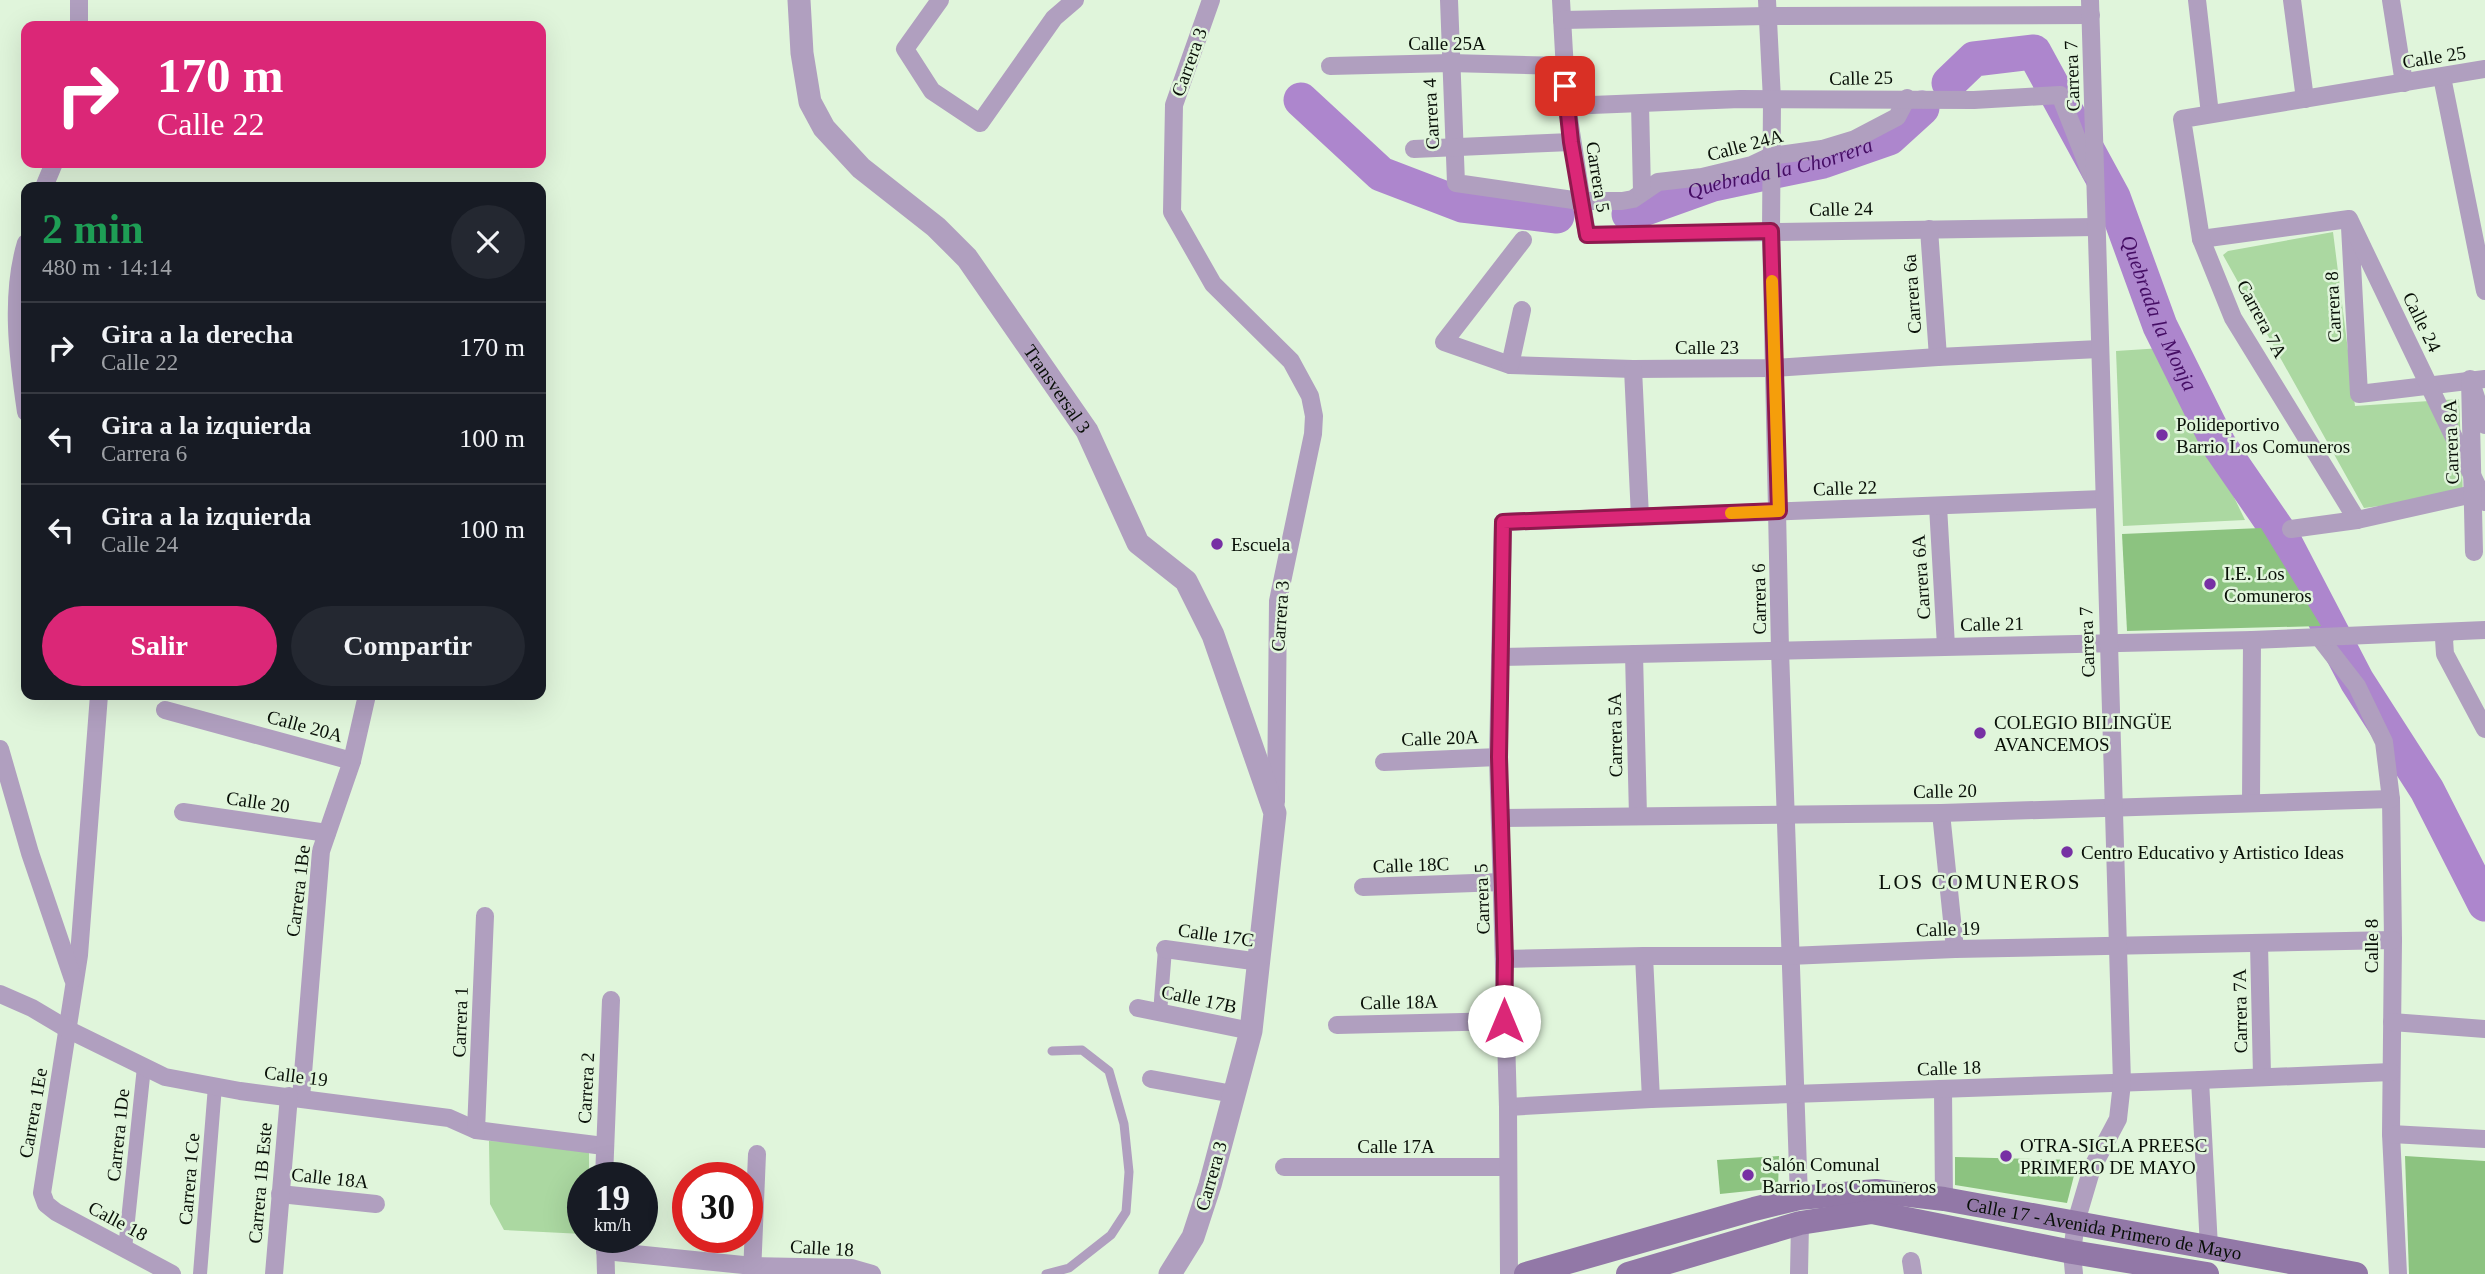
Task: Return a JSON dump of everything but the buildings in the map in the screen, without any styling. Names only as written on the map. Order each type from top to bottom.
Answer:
[{"type":"main road","name":"Calle 17 - Avenida Primero de Mayo","points":[[1526,1274],[1798,1198],[1876,1191],[1944,1199],[2356,1274]]},
{"type":"main road","name":"Calle 17 - Avenida Primero de Mayo","points":[[1628,1274],[1800,1223],[1872,1212],[2073,1263],[2207,1274]]},
{"type":"street","points":[[79,0],[79,21]]},
{"type":"street","name":"Transversal 3","points":[[799,0],[802,53],[810,102],[824,128],[860,168],[936,227],[967,258],[1087,431],[1138,543],[1186,581],[1213,635],[1275,814]]},
{"type":"street","points":[[940,0],[905,49],[932,91],[980,123],[1054,18],[1075,0]]},
{"type":"street","name":"Carrera 3","points":[[1170,1274],[1193,1237],[1210,1185],[1251,1031],[1275,814],[1278,601],[1313,434],[1314,415],[1310,396],[1291,361],[1213,284],[1172,212],[1174,105],[1211,0]]},
{"type":"street","name":"Carrera 4","points":[[1449,0],[1456,183],[1580,201]]},
{"type":"street","name":"Carrera 5","points":[[1561,0],[1567,106],[1587,235]]},
{"type":"street","points":[[2197,0],[2210,114]]},
{"type":"street","points":[[2292,0],[2305,99]]},
{"type":"street","points":[[2391,0],[2404,83]]},
{"type":"street","points":[[1562,20],[1767,8],[2091,7]]},
{"type":"street","name":"Carrera 7","points":[[2073,1263],[2076,1222],[2092,1168],[2118,1119],[2122,1083],[2091,7]]},
{"type":"street","name":"Carrera 6","points":[[1767,8],[1772,100],[1771,231],[1780,650],[1798,1198]]},
{"type":"street","name":"Calle 25A","points":[[1330,66],[1450,63],[1563,66]]},
{"type":"street","name":"Calle 25","points":[[2182,119],[2485,69]]},
{"type":"street","points":[[2442,76],[2485,291]]},
{"type":"street","name":"Calle 25","points":[[1567,106],[1740,99],[1973,100],[2060,96],[2095,171]]},
{"type":"street","name":"Calle 24A","points":[[1580,201],[1633,199],[1658,182],[1702,177],[1855,139],[1897,117],[1907,98]]},
{"type":"street","points":[[1640,104],[1642,192]]},
{"type":"street","name":"Carrera 7A","points":[[2182,119],[2201,239],[2233,318],[2357,520]]},
{"type":"street","points":[[1414,149],[1571,142]]},
{"type":"street","points":[[2201,239],[2349,219]]},
{"type":"street","name":"Calle 24","points":[[2349,219],[2481,497]]},
{"type":"street","name":"Carrera 8","points":[[2349,219],[2359,394],[2478,379]]},
{"type":"street","name":"Calle 24","points":[[1587,235],[2096,227]]},
{"type":"street","name":"Carrera 6a","points":[[1929,229],[1938,357]]},
{"type":"street","name":"Calle 23","points":[[1523,240],[1444,342],[1510,365],[1633,369],[1774,369],[2099,349]]},
{"type":"street","points":[[21,259],[18,355],[21,376]]},
{"type":"street","points":[[1510,365],[1522,310]]},
{"type":"street","points":[[1633,369],[1640,517]]},
{"type":"street","name":"Carrera 8A","points":[[2474,552],[2481,497],[2478,379]]},
{"type":"street","name":"Carrera 8A","points":[[2478,379],[2485,425]]},
{"type":"street","points":[[2291,529],[2481,497]]},
{"type":"street","name":"Calle 22","points":[[1503,522],[2104,499]]},
{"type":"street","name":"Carrera 6A","points":[[1938,506],[1946,646]]},
{"type":"street","name":"Carrera 5","points":[[1503,522],[1499,757],[1508,1107],[1509,1274]]},
{"type":"street","name":"Calle 21","points":[[1500,657],[2252,640],[2485,630]]},
{"type":"street","points":[[2448,632],[2444,639],[2445,654],[2485,729]]},
{"type":"street","name":"Calle 8","points":[[2325,637],[2357,686],[2384,742],[2391,799],[2391,1134],[2398,1274]]},
{"type":"street","points":[[2251,803],[2252,640]]},
{"type":"street","name":"Carrera 5A","points":[[1634,654],[1638,816]]},
{"type":"street","name":"Carrera 1Ee","points":[[46,1203],[42,1193],[44,1177],[79,954],[99,700]]},
{"type":"street","name":"Carrera 1Be","points":[[295,1097],[321,851],[352,761],[366,700]]},
{"type":"street","name":"Calle 20A","points":[[165,710],[352,761]]},
{"type":"street","points":[[0,749],[30,853],[74,982]]},
{"type":"street","name":"Calle 20A","points":[[1384,762],[1499,757]]},
{"type":"street","name":"Calle 20","points":[[1501,818],[1941,813],[2391,799]]},
{"type":"street","name":"Calle 20","points":[[183,812],[327,833]]},
{"type":"street","points":[[1941,813],[1955,949]]},
{"type":"street","name":"Calle 18C","points":[[1363,887],[1502,882]]},
{"type":"street","name":"Carrera 1","points":[[476,1130],[485,916]]},
{"type":"street","name":"Calle 19","points":[[1505,959],[1790,956],[1955,949],[2393,940]]},
{"type":"street","name":"Carrera 7A","points":[[2259,944],[2262,1076]]},
{"type":"street","points":[[1160,1013],[1165,949]]},
{"type":"street","name":"Calle 17C","points":[[1165,949],[1260,962]]},
{"type":"street","points":[[1644,956],[1651,1099]]},
{"type":"street","name":"Calle 19","points":[[6,997],[165,1077],[449,1118],[476,1130],[604,1146]]},
{"type":"street","name":"Carrera 2","points":[[604,1162],[611,1000]]},
{"type":"street","name":"Calle 17B","points":[[1138,1008],[1251,1031]]},
{"type":"street","name":"Calle 18A","points":[[1337,1025],[1504,1021]]},
{"type":"street","points":[[2392,1022],[2485,1029]]},
{"type":"street","name":"Carrera 1De","points":[[125,1249],[144,1067]]},
{"type":"street","name":"Calle 18","points":[[1508,1107],[1651,1099],[2391,1072]]},
{"type":"street","points":[[1151,1079],[1233,1094]]},
{"type":"street","points":[[2200,1080],[2209,1247]]},
{"type":"street","name":"Carrera 1Ce","points":[[201,1274],[215,1086]]},
{"type":"street","points":[[1943,1090],[1944,1199]]},
{"type":"street","name":"Carrera 1B Este","points":[[274,1274],[280,1194],[295,1097]]},
{"type":"street","points":[[2391,1134],[2485,1139]]},
{"type":"street","points":[[752,1270],[757,1154]]},
{"type":"street","name":"Calle 17A","points":[[1284,1167],[1508,1167]]},
{"type":"street","name":"Calle 18A","points":[[280,1194],[376,1204]]},
{"type":"street","name":"Calle 18","points":[[46,1203],[56,1212],[172,1274]]},
{"type":"street","points":[[1800,1223],[1800,1274]]},
{"type":"street","points":[[605,1253],[606,1274]]},
{"type":"street","name":"Calle 18","points":[[656,1253],[752,1270],[850,1268],[871,1273]]},
{"type":"lane","points":[[1046,1274],[1069,1268],[1111,1235],[1126,1212],[1129,1172],[1124,1124],[1108,1071],[1082,1050],[1052,1051]]},
{"type":"green space","points":[[2333,232],[2355,406],[2459,399],[2463,495],[2364,508],[2223,255],[2228,251]]},
{"type":"green space","name":"Polideportivo Barrio Los Comuneros","points":[[2162,348],[2245,520],[2123,526],[2116,351]]},
{"type":"green space","points":[[489,1141],[589,1145],[589,1162],[567,1162],[567,1233],[504,1230],[490,1204]]},
{"type":"waterway","name":"Quebrada la Monja","points":[[1949,83],[1974,59],[2034,52],[2113,197],[2160,326],[2219,445],[2281,535],[2357,681],[2427,790],[2485,904]]},
{"type":"waterway","name":"Quebrada la Chorrera","points":[[1301,100],[1381,174],[1462,205],[1557,216]]},
{"type":"waterway","name":"Quebrada la Chorrera","points":[[1629,214],[1713,184],[1823,161],[1889,138],[1922,108]]},
{"type":"slow traffic","points":[[1731,513],[1779,511],[1772,281]]},
{"type":"place","name":"Polideportivo Barrio Los Comuneros","points":[[2162,435]]},
{"type":"place","name":"Escuela","points":[[1217,544]]},
{"type":"place","name":"I.E. Los Comuneros","points":[[2210,584]]},
{"type":"place","name":"COLEGIO BILINGÜE AVANCEMOS","points":[[1980,733]]},
{"type":"place","name":"Centro Educativo y Artistico Ideas","points":[[2067,852]]},
{"type":"place","name":"OTRA-SIGLA PREESC PRIMERO DE MAYO","points":[[2006,1156]]},
{"type":"place","name":"Salón Comunal Barrio Los Comuneros","points":[[1748,1175]]},
{"type":"district","name":"LOS COMUNEROS","points":[[1980,882]]},
{"type":"route","points":[[1504,1021],[1505,959],[1499,757],[1503,522],[1779,511],[1771,231],[1587,235],[1571,142],[1565,86]]}]
